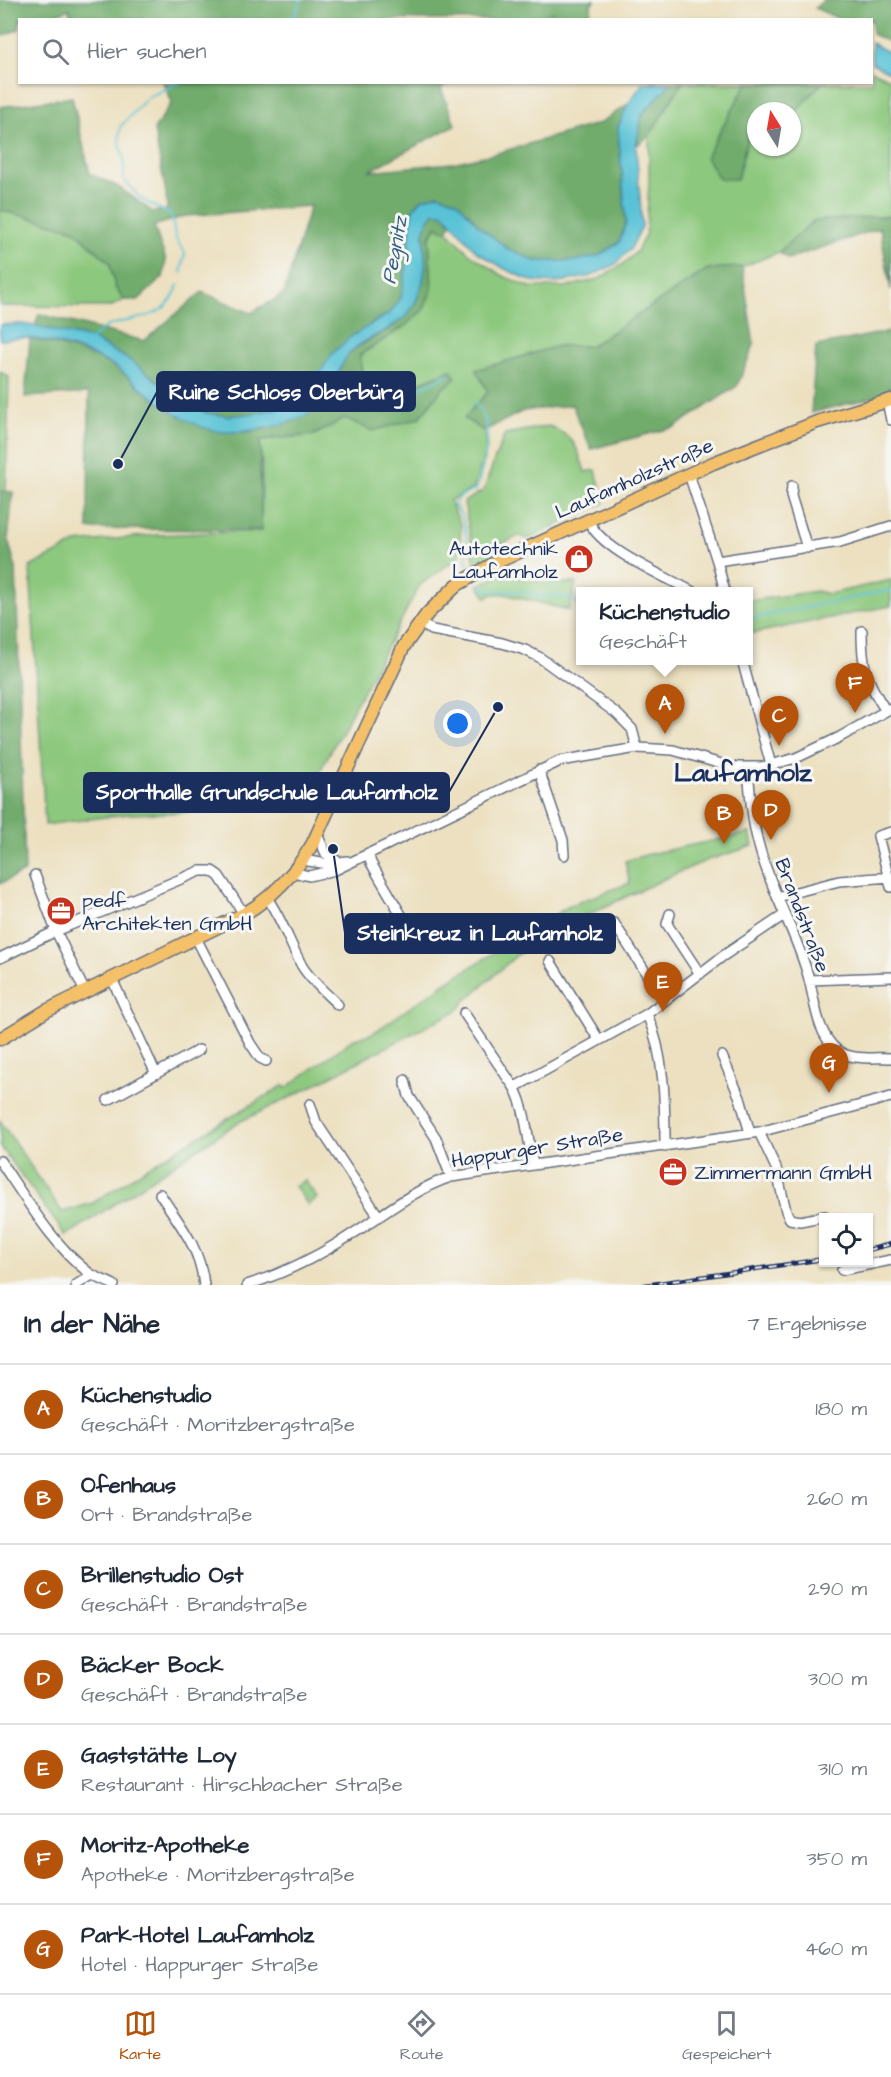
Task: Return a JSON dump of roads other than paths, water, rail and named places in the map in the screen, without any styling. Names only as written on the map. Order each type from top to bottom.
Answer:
[{"type":"main road","name":"Laufamholzstraße","points":[[0,1039],[36,1017],[243,914],[267,898],[293,872],[317,834],[399,657],[419,623],[446,595],[476,573],[689,474],[796,429],[889,400]]},
{"type":"street","points":[[889,400],[891,420]]},
{"type":"street","points":[[689,474],[724,587]]},
{"type":"street","points":[[792,486],[791,496],[807,548]]},
{"type":"street","points":[[588,520],[594,532],[613,548],[686,587]]},
{"type":"street","points":[[717,561],[840,542],[891,526]]},
{"type":"street","points":[[419,623],[432,630],[514,646],[539,657],[616,713],[632,729],[638,748]]},
{"type":"street","points":[[293,872],[305,876],[329,872],[560,761],[638,748],[673,750],[716,764],[748,768],[796,758],[888,710],[865,674],[862,631]]},
{"type":"street","points":[[743,665],[771,765]]},
{"type":"street","name":"Brandstraße","points":[[748,768],[758,843],[767,874],[798,942],[825,1035],[836,1049],[850,1056],[891,1058]]},
{"type":"street","points":[[539,770],[563,840],[564,855]]},
{"type":"street","points":[[777,897],[839,881],[890,882],[878,836],[891,832]]},
{"type":"street","points":[[317,834],[324,851],[339,862]]},
{"type":"street","points":[[368,853],[371,863],[417,942]]},
{"type":"street","points":[[302,860],[322,864],[353,860]]},
{"type":"street","points":[[0,958],[56,931],[168,883],[206,870],[219,876],[243,914]]},
{"type":"street","points":[[34,875],[56,931],[85,992]]},
{"type":"street","points":[[267,898],[303,968],[338,1005]]},
{"type":"street","points":[[670,914],[667,924],[700,974]]},
{"type":"street","points":[[515,1086],[647,1014],[723,956],[784,915]]},
{"type":"street","points":[[614,923],[664,1001]]},
{"type":"street","points":[[196,938],[250,1043],[260,1058],[266,1061]]},
{"type":"street","points":[[550,961],[598,1040]]},
{"type":"street","points":[[809,980],[891,977]]},
{"type":"street","points":[[112,979],[156,1074]]},
{"type":"street","points":[[464,1013],[515,1086],[533,1165]]},
{"type":"street","points":[[647,1014],[652,1026],[665,1092],[665,1147]]},
{"type":"street","points":[[108,1100],[199,1050]]},
{"type":"street","points":[[722,1056],[754,1132],[776,1168],[786,1211],[790,1218],[800,1221],[819,1217]]},
{"type":"street","points":[[405,1080],[409,1096],[436,1138],[451,1177]]},
{"type":"street","name":"Happurger Straße","points":[[247,1285],[297,1267],[430,1186],[451,1177],[754,1132],[891,1097]]},
{"type":"street","points":[[310,1104],[316,1122],[379,1217]]},
{"type":"street","points":[[0,1161],[73,1259],[92,1275],[114,1285]]},
{"type":"street","points":[[160,1194],[193,1244],[200,1261],[204,1285]]},
{"type":"street","points":[[842,1270],[891,1260]]},
{"type":"street","points":[[76,1285],[92,1275]]},
{"type":"water","points":[[873,44],[891,54],[891,73],[873,64]]},
{"type":"water","points":[[642,84],[670,84],[642,114],[636,146],[642,226],[631,248],[616,264],[591,276],[556,283],[531,281],[477,252],[444,214],[434,212],[424,233],[424,274],[419,292],[408,314],[396,324],[355,348],[343,362],[324,403],[311,413],[297,419],[275,426],[244,431],[222,432],[207,429],[172,411],[121,371],[96,357],[47,341],[23,338],[0,340],[0,325],[22,324],[92,339],[131,361],[185,402],[207,413],[228,416],[286,406],[306,394],[332,354],[350,337],[390,313],[401,298],[409,253],[413,209],[422,199],[438,194],[457,201],[480,227],[508,249],[535,261],[574,261],[598,256],[619,243],[626,223],[618,127],[628,104]]},
{"type":"waterway","points":[[293,18],[301,0]]},
{"type":"waterway","points":[[177,84],[148,97],[120,127],[119,142],[124,158],[124,180],[141,199],[171,215],[176,239],[185,253],[181,273]]},
{"type":"waterway","points":[[90,341],[108,326],[159,311],[173,297],[178,285]]},
{"type":"waterway","points":[[358,386],[420,388],[449,374]]},
{"type":"waterway","points":[[327,398],[353,383]]},
{"type":"waterway","points":[[468,565],[465,526],[454,505],[461,496],[477,489],[485,455],[487,444],[485,421],[481,411],[473,402]]},
{"type":"waterway","points":[[480,584],[484,590],[529,592],[541,597],[552,595],[571,598],[576,602]]},
{"type":"waterway","points":[[753,618],[891,590]]},
{"type":"railway","points":[[873,1249],[891,1244]]},
{"type":"railway","points":[[645,1285],[819,1260]]},
{"type":"place","name":"Ruine Schloss Oberbürg","points":[[118,464]]},
{"type":"place","name":"Autotechnik Laufamholz","points":[[579,559]]},
{"type":"place","name":"Sporthalle Grundschule Laufamholz","points":[[498,707]]},
{"type":"place","name":"Moritz-Apotheke","points":[[855,713]]},
{"type":"place","name":"Küchenstudio","points":[[665,734]]},
{"type":"place","name":"Brillenstudio Ost","points":[[779,746]]},
{"type":"place","name":"Bäcker Bock","points":[[771,840]]},
{"type":"place","name":"Ofenhaus","points":[[724,844]]},
{"type":"place","name":"Steinkreuz in Laufamholz","points":[[333,849]]},
{"type":"place","name":"pedf Architekten GmbH","points":[[61,911]]},
{"type":"place","name":"Gaststätte Loy","points":[[663,1012]]},
{"type":"place","name":"Park-Hotel Laufamholz","points":[[829,1093]]},
{"type":"place","name":"Zimmermann GmbH","points":[[673,1172]]},
{"type":"district","name":"Laufamholz","points":[[743,772]]},
{"type":"water label","name":"Pegnitz","points":[[394,250]]}]
